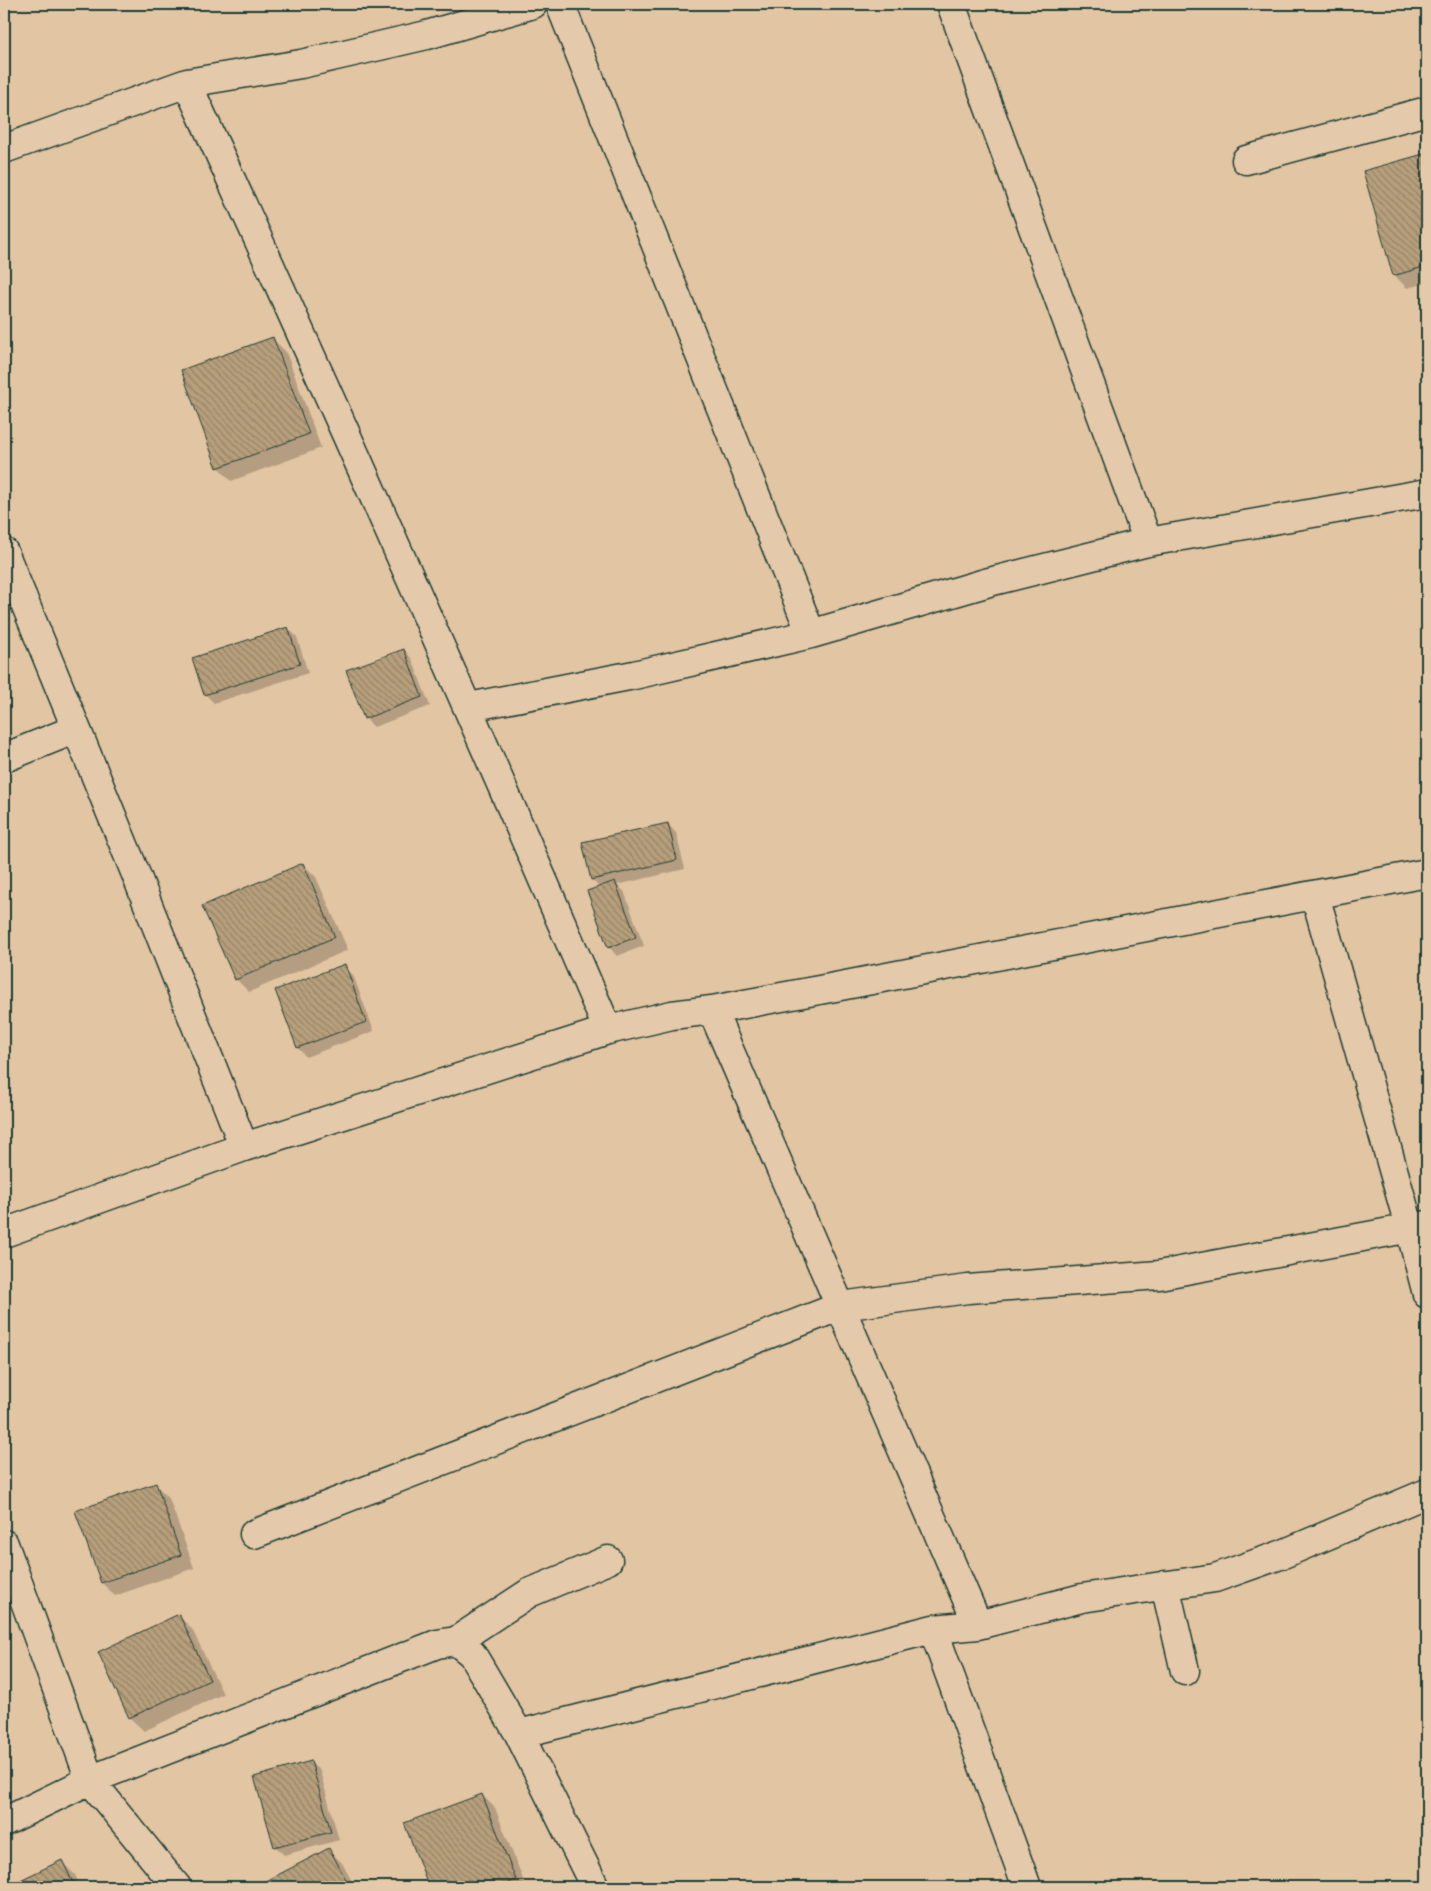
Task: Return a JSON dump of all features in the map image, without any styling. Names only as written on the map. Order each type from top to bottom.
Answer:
[{"type":"street","points":[[4,149],[188,83],[301,64],[428,34],[533,4]]},
{"type":"street","points":[[560,4],[811,634]]},
{"type":"street","points":[[951,4],[1148,542]]},
{"type":"street","points":[[188,83],[332,399],[469,707],[608,1030]]},
{"type":"street","points":[[1246,160],[1427,111]]},
{"type":"street","points":[[469,707],[634,675],[811,634],[989,582],[1148,542],[1427,493]]},
{"type":"street","points":[[4,552],[137,877],[244,1147]]},
{"type":"street","points":[[4,758],[76,729]]},
{"type":"street","points":[[4,1233],[244,1147],[608,1030],[672,1015],[712,1010],[1427,873]]},
{"type":"street","points":[[1315,895],[1419,1227],[1427,1294]]},
{"type":"street","points":[[712,1010],[978,1625]]},
{"type":"street","points":[[254,1534],[841,1306],[968,1289],[1159,1275],[1419,1227]]},
{"type":"street","points":[[519,1734],[933,1628],[978,1625],[1082,1598],[1215,1578],[1283,1554],[1427,1492]]},
{"type":"street","points":[[4,1544],[90,1780],[177,1887]]},
{"type":"street","points":[[4,1822],[90,1780],[437,1644],[456,1641],[529,1593],[608,1560]]},
{"type":"street","points":[[1165,1585],[1185,1671]]},
{"type":"street","points":[[933,1628],[1027,1887]]},
{"type":"street","points":[[456,1641],[472,1654],[519,1734],[595,1887]]},
{"type":"building","points":[[1427,153],[1427,266],[1393,276],[1363,171]]},
{"type":"building","points":[[273,337],[309,434],[217,468],[181,370]]},
{"type":"building","points":[[288,627],[300,664],[204,695],[192,658]]},
{"type":"building","points":[[404,649],[422,697],[364,719],[346,670]]},
{"type":"building","points":[[668,823],[677,860],[591,880],[582,842]]},
{"type":"building","points":[[303,863],[335,937],[235,980],[202,906]]},
{"type":"building","points":[[615,881],[636,937],[608,948],[587,891]]},
{"type":"building","points":[[345,964],[366,1022],[297,1048],[275,990]]},
{"type":"building","points":[[156,1483],[181,1555],[101,1583],[75,1511]]},
{"type":"building","points":[[179,1614],[210,1680],[129,1718],[98,1652]]},
{"type":"building","points":[[311,1761],[331,1832],[274,1847],[254,1777]]},
{"type":"building","points":[[482,1794],[516,1880],[497,1887],[429,1887],[404,1823]]},
{"type":"building","points":[[329,1848],[350,1887],[255,1887]]},
{"type":"building","points":[[62,1860],[75,1887],[14,1887],[12,1884]]}]
